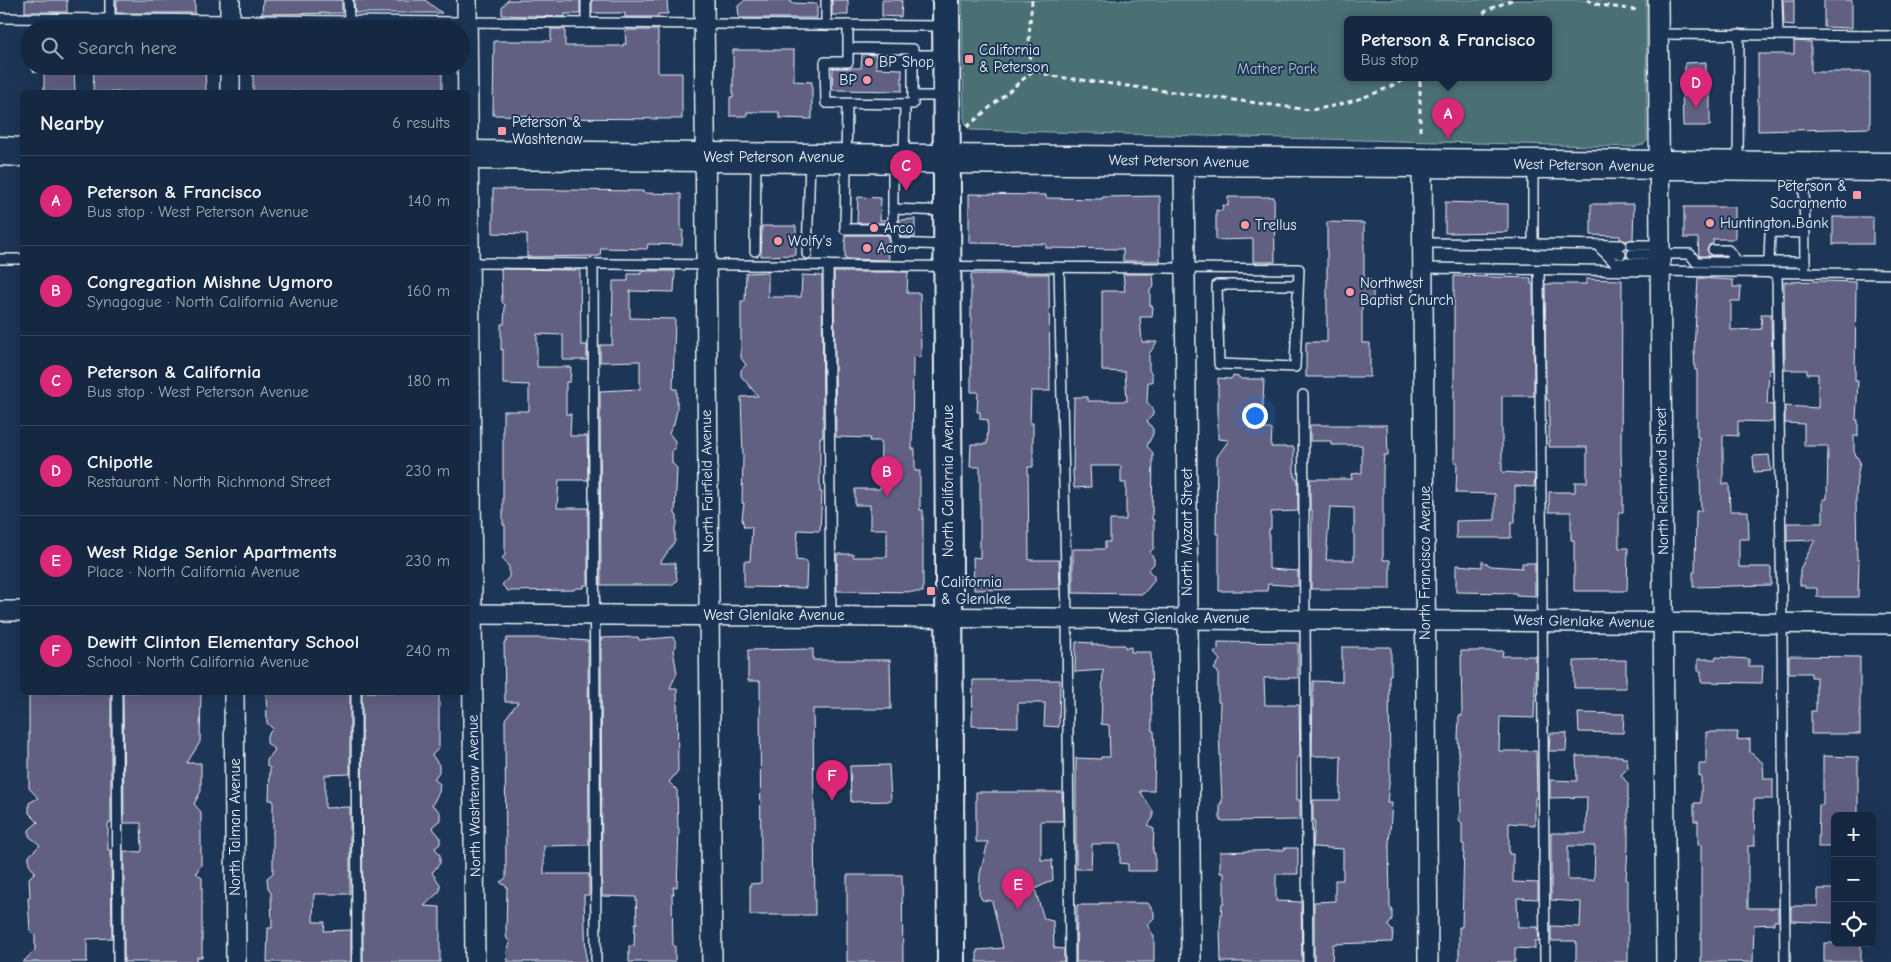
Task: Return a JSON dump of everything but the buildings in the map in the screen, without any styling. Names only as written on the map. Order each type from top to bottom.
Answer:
[{"type":"main road","name":"North California Avenue","points":[[946,0],[951,962]]},
{"type":"main road","points":[[0,151],[20,152]]},
{"type":"main road","name":"West Peterson Avenue","points":[[470,155],[1891,167]]},
{"type":"street","points":[[230,0],[230,20]]},
{"type":"street","name":"North Washtenaw Avenue","points":[[467,0],[467,20]]},
{"type":"street","name":"North Fairfield Avenue","points":[[704,0],[712,962]]},
{"type":"street","name":"North Richmond Street","points":[[1658,0],[1666,962]]},
{"type":"street","points":[[230,75],[230,90]]},
{"type":"street","name":"North Washtenaw Avenue","points":[[467,75],[468,90]]},
{"type":"street","name":"North Mozart Street","points":[[1184,162],[1191,962]]},
{"type":"street","name":"North Francisco Avenue","points":[[1422,164],[1428,962]]},
{"type":"street","points":[[0,610],[20,611]]},
{"type":"street","name":"North Washtenaw Avenue","points":[[470,614],[475,962]]},
{"type":"street","name":"West Glenlake Avenue","points":[[470,614],[1541,620],[1891,624]]},
{"type":"street","name":"North Talman Avenue","points":[[234,695],[236,962]]},
{"type":"lane","points":[[110,0],[110,18]]},
{"type":"lane","points":[[348,0],[348,20]]},
{"type":"lane","points":[[586,0],[586,23]]},
{"type":"lane","points":[[826,0],[826,25]]},
{"type":"lane","points":[[1777,0],[1778,35]]},
{"type":"lane","points":[[0,18],[150,20]]},
{"type":"lane","points":[[470,22],[946,26]]},
{"type":"lane","points":[[848,25],[848,48],[848,62],[825,62],[826,103],[913,104],[913,49],[848,48]]},
{"type":"lane","points":[[1658,34],[1891,36]]},
{"type":"lane","points":[[1738,167],[1739,34]]},
{"type":"lane","points":[[913,55],[946,55]]},
{"type":"lane","points":[[913,96],[947,96]]},
{"type":"lane","points":[[847,104],[845,229],[893,229]]},
{"type":"lane","points":[[905,104],[893,209],[893,229],[896,243],[947,256],[1059,268],[1299,270],[1295,367],[1219,364],[1217,285],[1298,286]]},
{"type":"lane","points":[[755,251],[756,157]]},
{"type":"lane","points":[[807,254],[810,158]]},
{"type":"lane","points":[[1533,165],[1533,244]]},
{"type":"lane","points":[[1804,167],[1806,272]]},
{"type":"lane","points":[[893,209],[947,211]]},
{"type":"lane","points":[[1769,262],[1770,232],[1805,233]]},
{"type":"lane","points":[[1423,243],[1597,245],[1621,250]]},
{"type":"lane","points":[[1597,245],[1615,263],[1690,254],[1698,250]]},
{"type":"lane","points":[[1632,250],[1660,258],[1777,272],[1891,274]]},
{"type":"lane","points":[[1713,250],[1728,250],[1738,262]]},
{"type":"lane","points":[[1690,254],[1696,262],[1805,262]]},
{"type":"lane","points":[[470,263],[828,265],[947,256]]},
{"type":"lane","points":[[1423,268],[1539,270],[1660,258]]},
{"type":"lane","points":[[0,259],[20,259]]},
{"type":"lane","points":[[593,264],[596,962]]},
{"type":"lane","points":[[828,265],[831,616]]},
{"type":"lane","points":[[1059,268],[1068,617],[1070,962]]},
{"type":"lane","points":[[1539,270],[1545,962]]},
{"type":"lane","points":[[1777,272],[1785,962]]},
{"type":"lane","points":[[1303,395],[1308,962]]},
{"type":"lane","points":[[117,695],[118,962]]},
{"type":"lane","points":[[356,695],[357,962]]},
{"type":"path","points":[[1032,0],[1031,62],[1035,69],[1051,76],[1310,110],[1337,106],[1365,98],[1401,81]]},
{"type":"path","points":[[1481,16],[1487,10],[1512,0]]},
{"type":"path","points":[[1587,0],[1613,8],[1637,10]]},
{"type":"path","points":[[967,127],[1035,69]]},
{"type":"path","points":[[1420,81],[1420,131]]},
{"type":"green space","name":"Mather Park","points":[[962,0],[1646,0],[1647,141],[1644,144],[1633,147],[970,130],[964,118]]},
{"type":"place","name":"California & Peterson","points":[[969,59]]},
{"type":"place","name":"BP Shop","points":[[869,62]]},
{"type":"place","name":"BP","points":[[867,80]]},
{"type":"place","name":"Chipotle","points":[[1696,108]]},
{"type":"place","name":"Peterson & Washtenaw","points":[[502,131]]},
{"type":"place","name":"Peterson & Francisco","points":[[1448,139]]},
{"type":"place","name":"Peterson & California","points":[[906,191]]},
{"type":"place","name":"Peterson & Sacramento","points":[[1857,195]]},
{"type":"place","name":"Huntington Bank","points":[[1710,223]]},
{"type":"place","name":"Trellus","points":[[1245,225]]},
{"type":"place","name":"Arco","points":[[874,228]]},
{"type":"place","name":"Wolfy's","points":[[778,241]]},
{"type":"place","name":"Acro","points":[[867,248]]},
{"type":"place","name":"Northwest Baptist Church","points":[[1350,292]]},
{"type":"place","name":"Congregation Mishne Ugmoro","points":[[887,497]]},
{"type":"place","name":"California & Glenlake","points":[[931,591]]},
{"type":"place","name":"Dewitt Clinton Elementary School","points":[[832,801]]},
{"type":"place","name":"West Ridge Senior Apartments","points":[[1018,910]]}]
